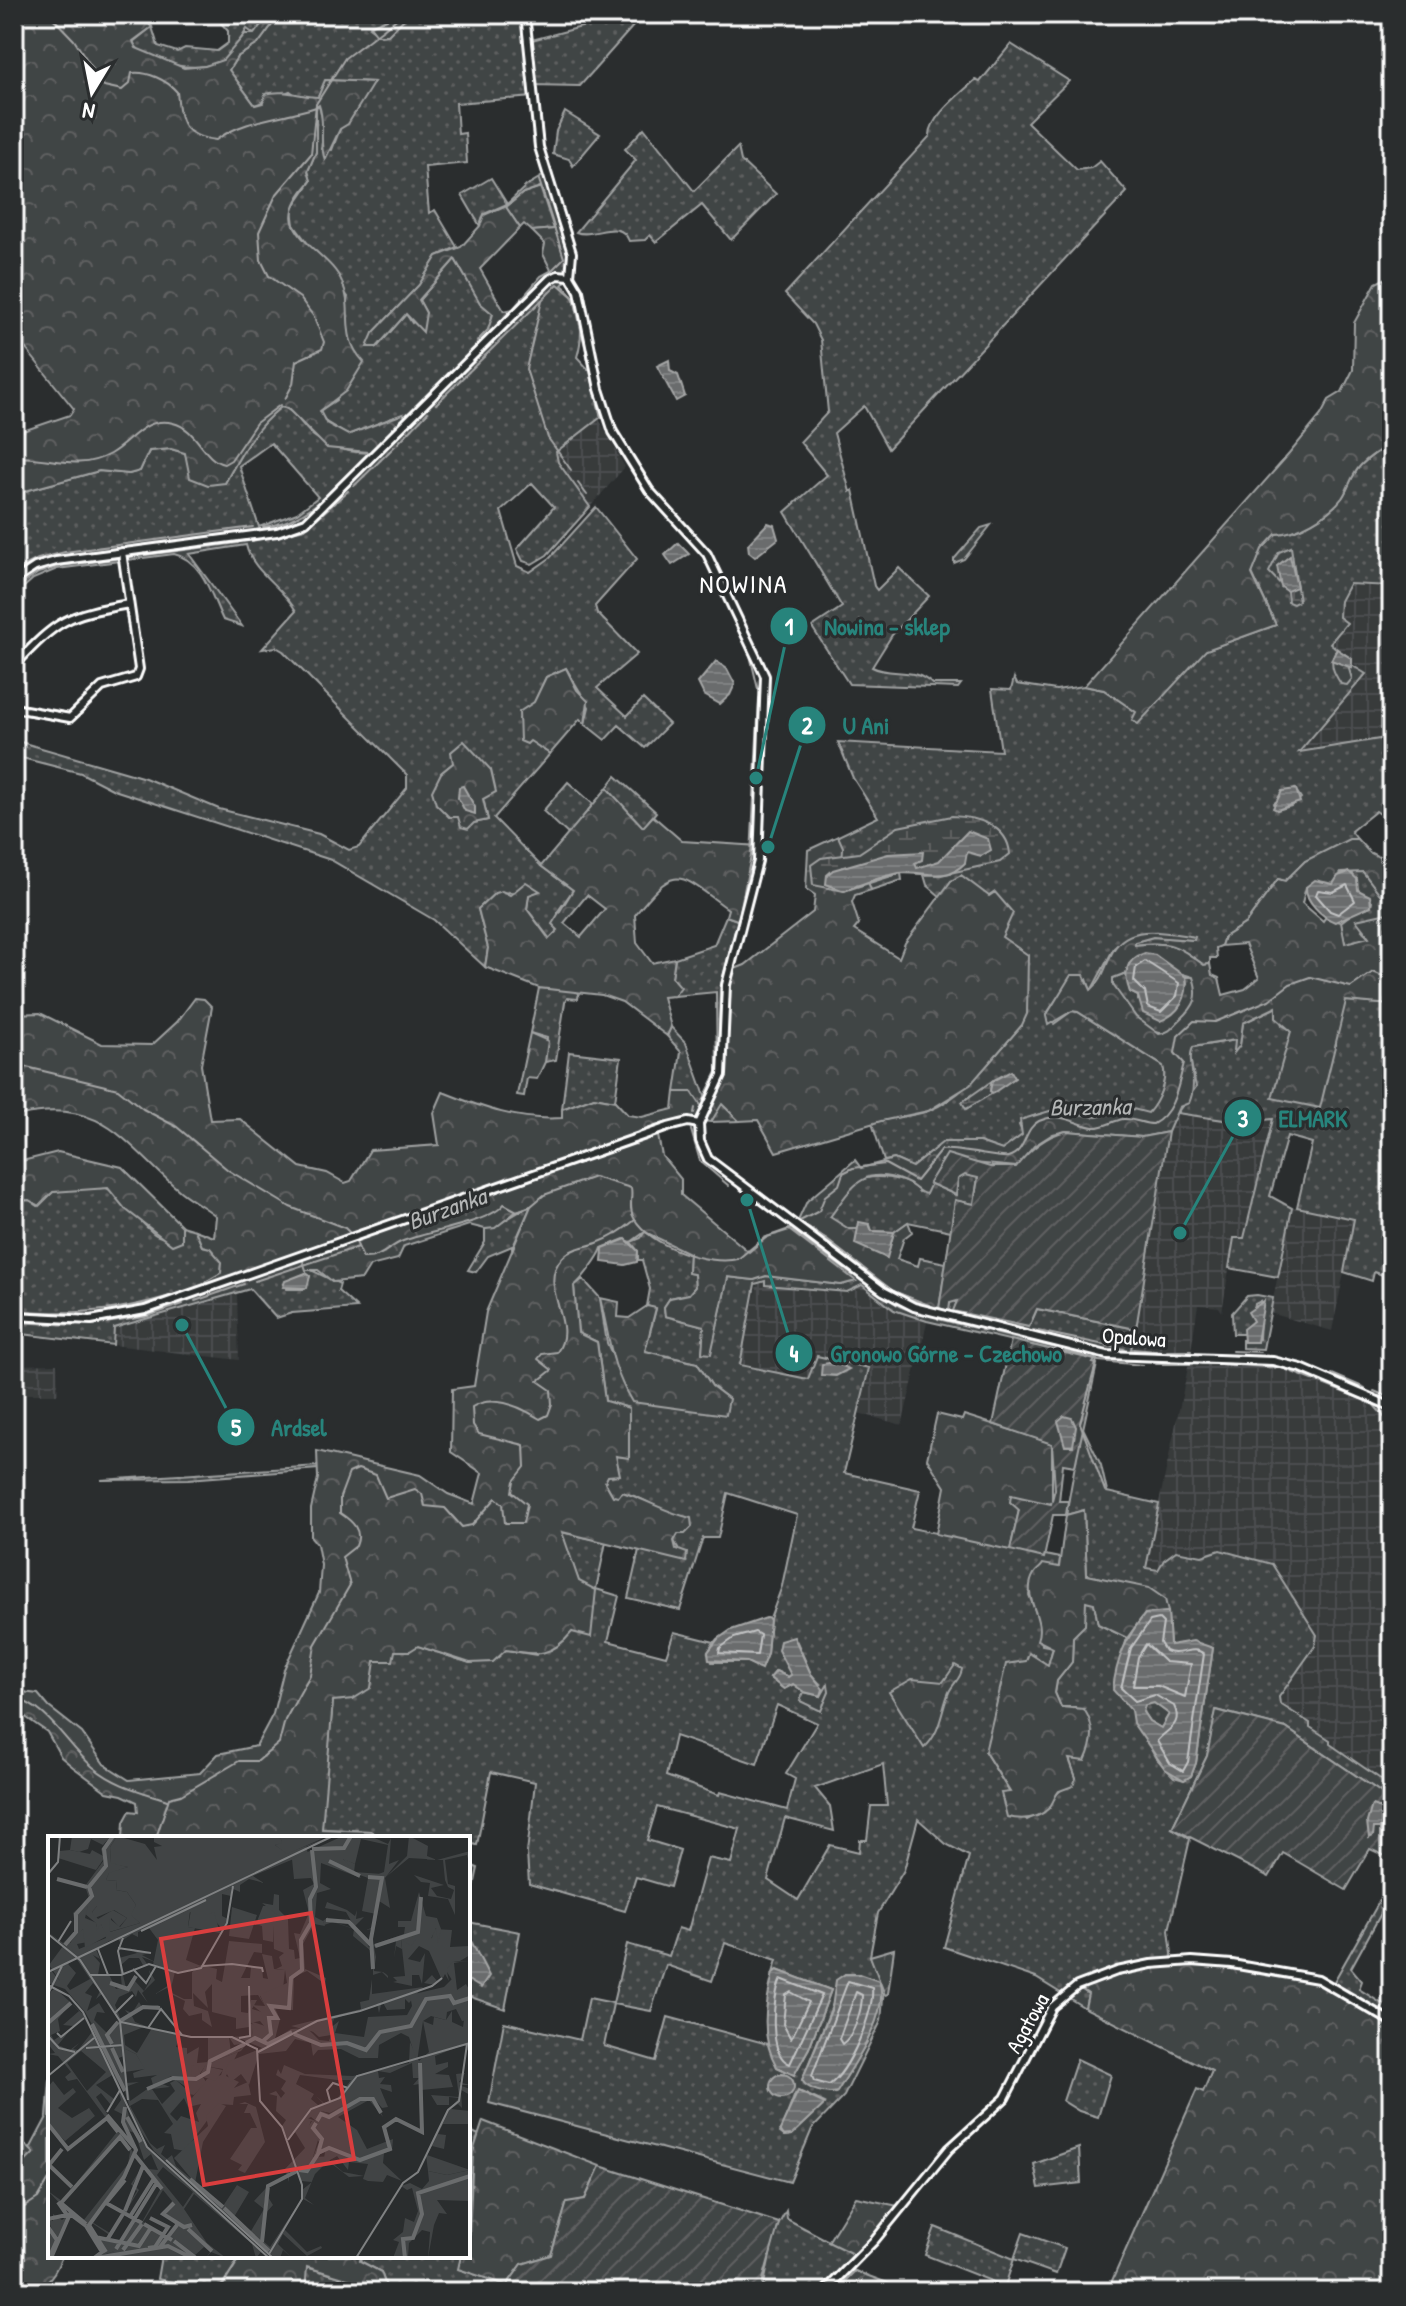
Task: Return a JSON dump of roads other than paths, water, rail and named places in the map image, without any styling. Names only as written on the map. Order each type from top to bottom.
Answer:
[{"type":"street","points":[[14,1316],[91,1320],[132,1314],[355,1239],[668,1127],[688,1122],[699,1124],[722,1075],[726,985],[757,868],[765,676],[707,554],[649,490],[613,432],[602,401],[579,291],[570,276],[572,253],[537,134],[525,14]]},
{"type":"street","points":[[14,581],[48,563],[277,532],[306,522],[550,279],[558,275],[570,276]]},
{"type":"street","points":[[14,708],[70,718],[94,692],[136,677],[139,669],[122,552]]},
{"type":"street","points":[[14,666],[56,623],[68,617],[129,604]]},
{"type":"street","name":"Opalowa","points":[[699,1124],[701,1146],[711,1163],[883,1291],[930,1312],[1107,1355],[1262,1359],[1284,1363],[1392,1407]]},
{"type":"street","name":"Agatowa","points":[[824,2292],[874,2241],[949,2149],[1005,2098],[1052,2007],[1077,1986],[1117,1971],[1151,1964],[1192,1961],[1232,1964],[1318,1979],[1392,2022]]},
{"type":"water","points":[[669,360],[670,371],[678,375],[685,396],[676,401],[657,366]]},
{"type":"water","points":[[768,523],[774,525],[778,539],[755,557],[749,552],[748,544]]},
{"type":"water","points":[[678,543],[689,554],[672,565],[665,555]]},
{"type":"water","points":[[1290,556],[1297,587],[1287,591],[1281,587],[1277,566]]},
{"type":"water","points":[[1337,649],[1352,659],[1352,668],[1331,660]]},
{"type":"water","points":[[716,661],[727,669],[735,684],[730,695],[720,704],[704,695],[698,683]]},
{"type":"water","points":[[463,786],[475,807],[475,814],[465,811],[458,798],[459,787]]},
{"type":"water","points":[[1296,789],[1300,802],[1277,810],[1273,808],[1282,791]]},
{"type":"water","points":[[968,831],[988,839],[991,850],[981,856],[967,852],[965,863],[949,873],[899,873],[844,891],[826,884],[827,875],[833,870],[888,854],[923,852],[922,860],[915,863],[917,868],[939,861]]},
{"type":"water","points":[[1349,872],[1357,879],[1358,890],[1370,896],[1371,906],[1335,922],[1315,908],[1308,898],[1306,887],[1315,880],[1333,884],[1338,876]]},
{"type":"water","points":[[1145,953],[1155,955],[1186,977],[1186,991],[1181,1004],[1160,1021],[1143,1013],[1138,996],[1130,992],[1128,986],[1127,968],[1133,959]]},
{"type":"water","points":[[1011,1071],[1015,1078],[993,1093],[990,1091],[992,1081]]},
{"type":"water","points":[[859,1222],[869,1224],[872,1231],[894,1232],[887,1258],[855,1244]]},
{"type":"water","points":[[626,1239],[638,1251],[637,1262],[625,1265],[602,1262],[603,1248]]},
{"type":"water","points":[[306,1273],[310,1276],[307,1288],[283,1287],[285,1281]]},
{"type":"water","points":[[1264,1301],[1257,1342],[1244,1342],[1243,1329],[1253,1321],[1248,1312]]},
{"type":"water","points":[[835,1362],[849,1369],[836,1376],[821,1375],[822,1364]]},
{"type":"water","points":[[1064,1416],[1072,1418],[1076,1427],[1073,1446],[1065,1446],[1058,1421]]},
{"type":"water","points":[[1168,1612],[1170,1645],[1193,1641],[1213,1648],[1196,1763],[1191,1776],[1184,1780],[1165,1769],[1133,1723],[1131,1710],[1113,1690],[1123,1649],[1145,1614]],"holes":[[[1154,1703],[1169,1714],[1161,1728],[1149,1721],[1143,1712],[1145,1705]]]},
{"type":"water","points":[[770,1619],[767,1654],[761,1669],[747,1662],[709,1660],[708,1652],[718,1639],[731,1630]]},
{"type":"water","points":[[794,1637],[811,1674],[823,1689],[821,1696],[804,1692],[793,1684],[784,1689],[770,1678],[776,1671],[788,1677],[791,1675],[778,1650],[780,1641]]},
{"type":"water","points":[[1372,1805],[1386,1810],[1391,1842],[1388,1848],[1380,1846],[1380,1828],[1374,1828],[1373,1836],[1369,1838],[1367,1822]]},
{"type":"water","points":[[470,1939],[489,1976],[481,1988],[470,1981]]},
{"type":"water","points":[[777,1970],[831,1990],[809,2048],[794,2075],[777,2067],[766,2033],[768,1997],[773,1973]]},
{"type":"water","points":[[845,1974],[859,1974],[879,1981],[880,2008],[860,2054],[837,2092],[823,2092],[808,2087],[802,2080],[832,2008],[836,1980]]},
{"type":"water","points":[[782,2074],[790,2078],[794,2086],[790,2094],[782,2098],[774,2094],[770,2086],[774,2078]]},
{"type":"water","points":[[798,2091],[825,2104],[792,2135],[784,2136],[780,2130]]},
{"type":"waterway","points":[[49,14],[74,40],[104,86],[122,90],[130,83],[132,73],[144,73],[162,80],[177,92],[184,125],[204,138],[216,140],[251,123],[316,107]]},
{"type":"waterway","points":[[285,399],[293,384],[296,361],[322,349],[324,342],[314,317],[300,298],[269,276],[261,260],[259,232],[276,195],[311,154],[316,104],[345,58],[403,14]]},
{"type":"waterway","points":[[539,180],[564,258],[552,270]]},
{"type":"waterway","points":[[436,404],[558,284],[574,298],[601,417]]},
{"type":"waterway","points":[[542,300],[526,369],[548,438],[571,470]]},
{"type":"waterway","points":[[378,444],[513,309]]},
{"type":"waterway","points":[[14,457],[86,462],[110,454],[139,431],[163,422],[181,426],[210,456],[224,464],[231,460],[256,423],[280,405]]},
{"type":"waterway","points":[[398,443],[428,412]]},
{"type":"waterway","points":[[354,486],[395,446]]},
{"type":"waterway","points":[[263,527],[296,517],[311,508],[374,448]]},
{"type":"waterway","points":[[578,483],[587,495]]},
{"type":"waterway","points":[[252,541],[305,529],[348,491]]},
{"type":"waterway","points":[[14,571],[38,559],[65,552],[253,527]]},
{"type":"waterway","points":[[14,590],[38,573],[61,566],[238,543]]},
{"type":"waterway","points":[[706,561],[711,570]]},
{"type":"waterway","points":[[714,578],[722,596]]},
{"type":"waterway","points":[[726,604],[750,655],[758,689]]},
{"type":"waterway","points":[[739,917],[751,856],[759,698]]},
{"type":"waterway","points":[[718,1068],[720,988],[737,924]]},
{"type":"waterway","name":"Burzanka","points":[[798,1222],[819,1211],[825,1196],[839,1185],[843,1173],[853,1168],[885,1164],[916,1181],[941,1150],[1008,1157],[1019,1150],[1030,1129],[1047,1118],[1061,1118],[1093,1127],[1123,1119],[1153,1124],[1171,1106],[1184,1063],[1175,1053],[1178,1036],[1194,1021],[1215,1022],[1269,1000],[1290,984],[1310,977],[1351,987],[1373,972],[1392,980]]},
{"type":"waterway","name":"Burzanka","points":[[14,1064],[118,1089],[143,1109],[177,1127],[228,1170],[290,1207],[345,1228],[352,1235]]},
{"type":"waterway","points":[[703,1101],[713,1084]]},
{"type":"waterway","points":[[694,1113],[695,1108]]},
{"type":"waterway","points":[[691,1130],[700,1161],[729,1186]]},
{"type":"waterway","name":"Burzanka","points":[[356,1242],[363,1258],[375,1257],[403,1241],[486,1216],[504,1204],[517,1211],[531,1206],[544,1195],[594,1177],[631,1188],[634,1218],[653,1237],[680,1252],[711,1259],[738,1259],[764,1238],[792,1228]]},
{"type":"waterway","points":[[157,1836],[169,1798],[181,1795],[239,1761],[258,1761],[279,1743],[285,1720],[310,1675],[315,1645],[350,1585],[342,1557],[356,1546],[358,1535],[352,1523],[340,1513],[340,1497],[349,1473],[358,1469],[376,1475],[386,1498],[415,1489],[422,1494],[425,1506],[445,1508],[462,1527],[472,1525],[496,1498],[503,1504],[505,1523],[523,1523],[527,1504],[512,1492],[514,1481],[525,1467],[524,1445],[479,1434],[473,1425],[472,1407],[480,1403],[498,1402],[540,1419],[548,1415],[552,1404],[551,1390],[538,1381],[552,1370],[538,1359],[542,1354],[557,1352],[562,1341],[563,1329],[553,1280],[556,1268],[570,1252],[608,1239],[635,1220]]},
{"type":"waterway","points":[[805,1228],[827,1240],[893,1291],[928,1305]]},
{"type":"waterway","points":[[792,1231],[852,1275]]},
{"type":"waterway","points":[[211,1283],[349,1234]]},
{"type":"waterway","points":[[255,1281],[358,1247]]},
{"type":"waterway","points":[[865,1283],[899,1306],[919,1314]]},
{"type":"waterway","points":[[195,1301],[244,1284]]},
{"type":"waterway","points":[[14,1310],[88,1312],[132,1306],[203,1286]]},
{"type":"waterway","points":[[92,1325],[145,1317],[183,1304]]},
{"type":"waterway","points":[[935,1307],[949,1311]]},
{"type":"waterway","points":[[955,1312],[1022,1328]]},
{"type":"waterway","points":[[938,1319],[975,1328]]},
{"type":"waterway","points":[[14,1322],[75,1325]]},
{"type":"waterway","points":[[981,1330],[985,1331]]},
{"type":"waterway","points":[[1033,1330],[1124,1349]]},
{"type":"waterway","points":[[994,1333],[1056,1348]]},
{"type":"waterway","points":[[1133,1349],[1156,1351]]},
{"type":"waterway","points":[[1065,1351],[1099,1361],[1143,1365]]},
{"type":"waterway","points":[[1167,1351],[1191,1351]]},
{"type":"waterway","points":[[1232,1351],[1260,1352]]},
{"type":"waterway","points":[[1097,1360],[1080,1423],[1105,1491]]},
{"type":"waterway","points":[[1156,1364],[1193,1364]]},
{"type":"waterway","points":[[1201,1364],[1215,1364]]},
{"type":"waterway","points":[[1223,1364],[1282,1368],[1361,1399]]},
{"type":"waterway","points":[[1332,1374],[1365,1388]]},
{"type":"waterway","points":[[1374,1391],[1388,1397]]},
{"type":"waterway","points":[[1373,1404],[1392,1426]]},
{"type":"waterway","points":[[1375,1405],[1392,1412]]},
{"type":"waterway","points":[[14,1698],[48,1718],[83,1758],[102,1774],[128,1787],[167,1800]]},
{"type":"waterway","points":[[14,2214],[38,2198],[48,2181]]},
{"type":"place","name":"Nowina - sklep","points":[[756,778]]},
{"type":"place","name":"U Ani","points":[[768,847]]},
{"type":"place","name":"Gronowo Górne - Czechowo","points":[[747,1200]]},
{"type":"place","name":"ELMARK","points":[[1180,1233]]},
{"type":"place","name":"Ardsel","points":[[182,1325]]},
{"type":"district","name":"NOWINA","points":[[744,584]]}]
